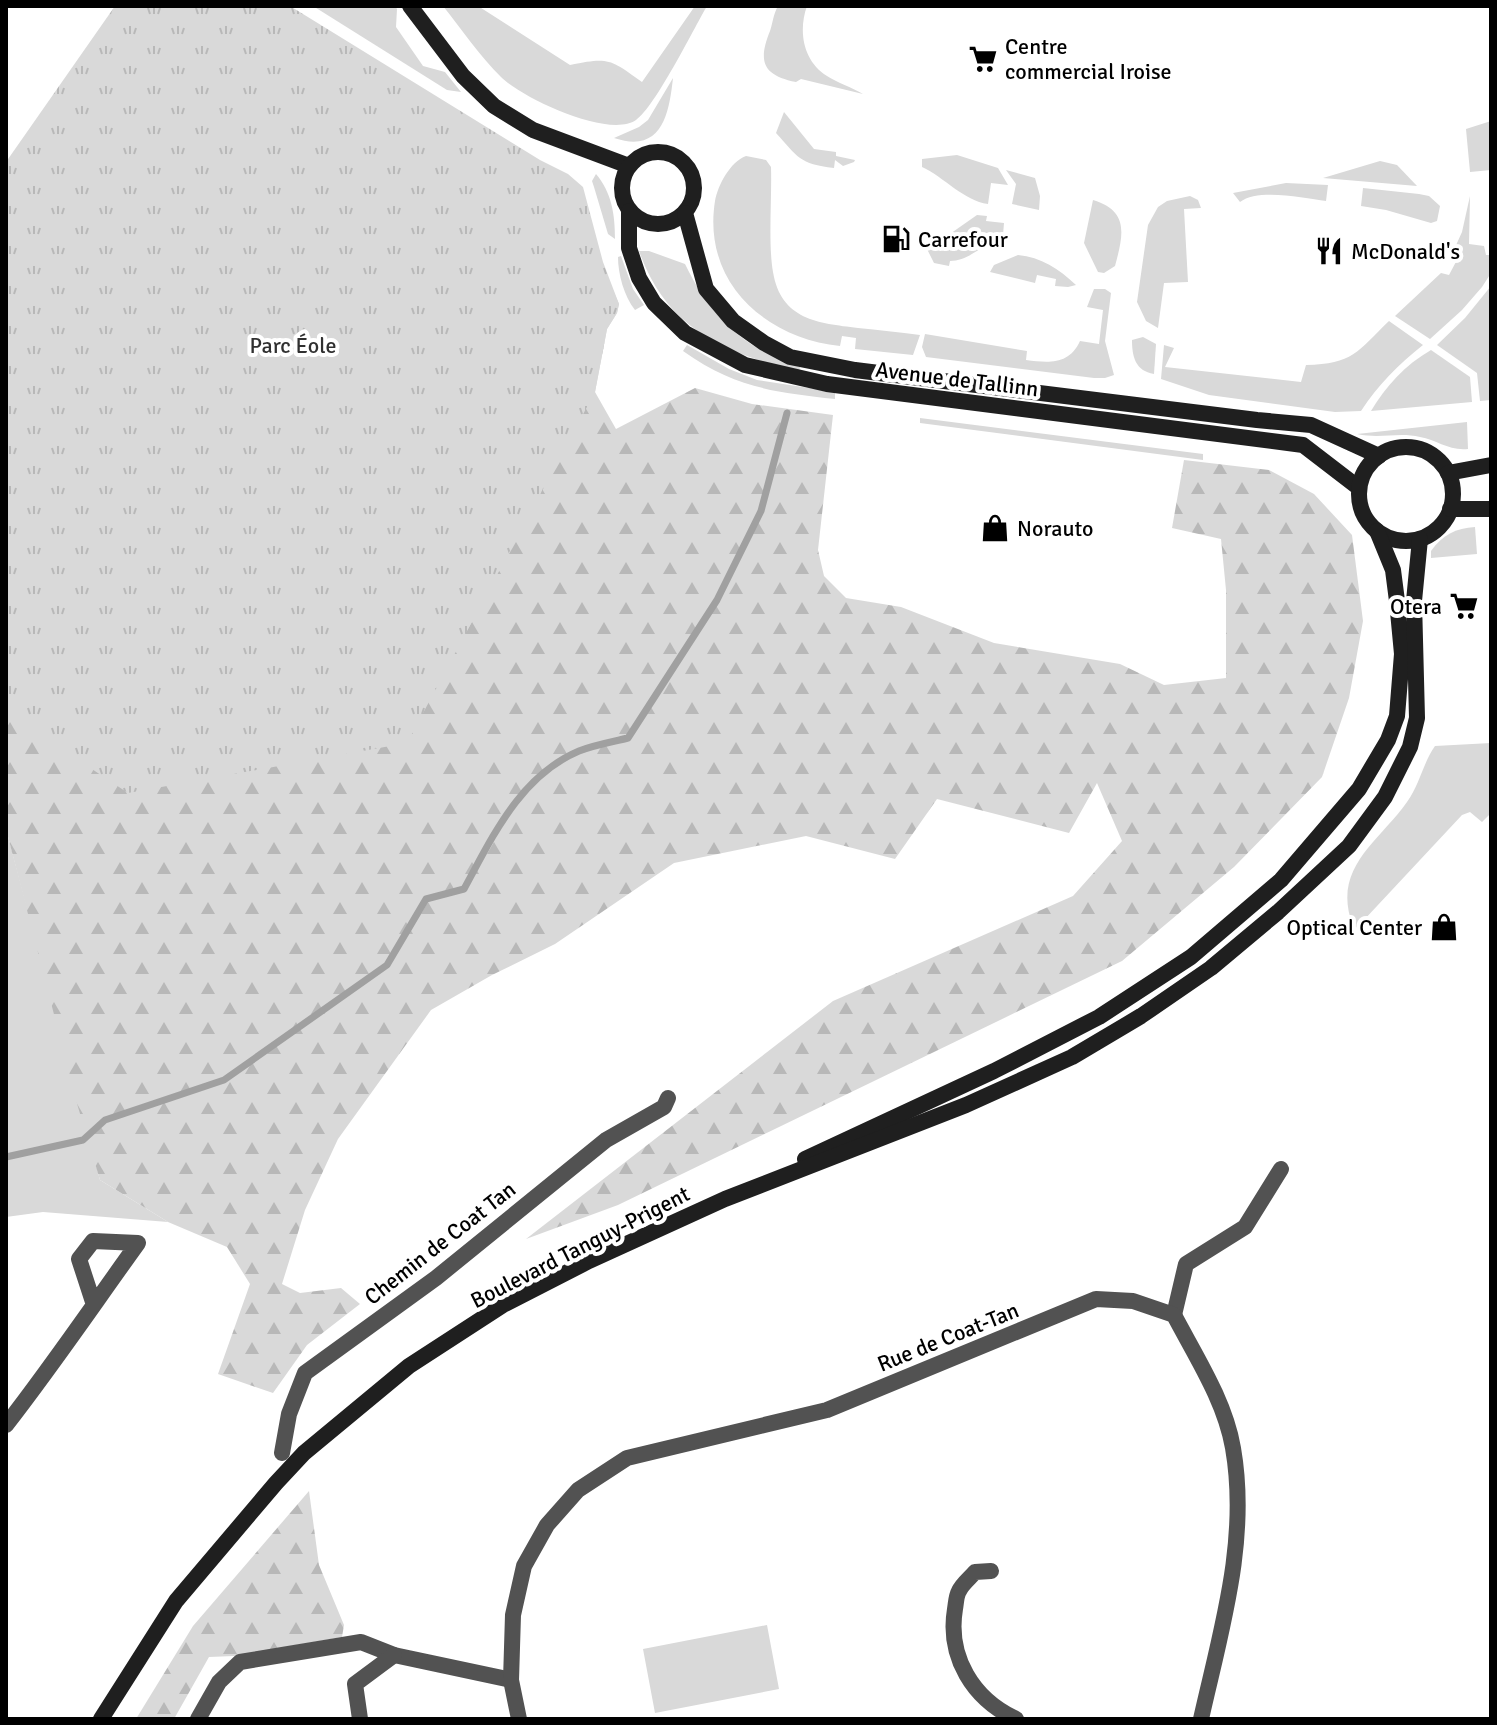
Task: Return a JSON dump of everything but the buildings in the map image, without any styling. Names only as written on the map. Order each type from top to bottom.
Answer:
[{"type":"street","points":[[410,6],[463,76],[494,106],[533,130],[629,166]]},
{"type":"street","points":[[650,152],[670,153],[683,161],[691,173],[695,192],[685,213],[663,225],[650,224],[629,211],[622,188],[629,166],[650,152]]},
{"type":"street","name":"Avenue de Tallinn","points":[[629,211],[629,248],[639,278],[654,303],[685,333],[745,365],[827,384],[1303,445],[1359,488]]},
{"type":"street","name":"Avenue de Tallinn","points":[[685,213],[706,289],[733,321],[790,357],[855,370],[1311,425],[1379,456]]},
{"type":"street","points":[[1409,447],[1424,451],[1438,460],[1448,473],[1453,490],[1450,509],[1444,522],[1433,533],[1420,539],[1390,539],[1366,519],[1360,504],[1359,488],[1365,470],[1379,456],[1393,449],[1409,447]]},
{"type":"street","points":[[1448,473],[1491,465]]},
{"type":"street","points":[[1450,509],[1491,509]]},
{"type":"street","name":"Boulevard Tanguy-Prigent","points":[[725,1199],[780,1170],[994,1071],[1099,1017],[1178,966],[1281,880],[1359,789],[1388,740],[1397,716],[1402,654],[1393,570],[1377,531]]},
{"type":"street","name":"Boulevard Tanguy-Prigent","points":[[101,1719],[176,1601],[285,1473],[304,1453],[409,1366],[503,1305],[589,1261],[725,1199],[966,1105],[1072,1057],[1141,1016],[1278,912],[1349,846],[1385,797],[1410,747],[1417,718],[1414,601],[1420,539]]},
{"type":"street","name":"Chemin de Coat Tan","points":[[285,1473],[282,1453],[289,1414],[305,1373],[436,1278],[606,1140],[664,1107],[668,1098]]},
{"type":"street","points":[[1201,1719],[1234,1571],[1238,1509],[1233,1447],[1215,1394],[1174,1315],[1186,1264],[1245,1227],[1281,1169]]},
{"type":"street","name":"Rue de Coat-Tan","points":[[519,1719],[511,1680],[513,1615],[524,1566],[547,1525],[578,1490],[627,1458],[827,1410],[1096,1299],[1133,1301],[1174,1315]]},
{"type":"street","points":[[6,1425],[94,1305]]},
{"type":"street","points":[[991,1571],[975,1572],[958,1592],[953,1621],[957,1658],[972,1687],[1001,1712],[1016,1719]]},
{"type":"street","points":[[198,1719],[219,1682],[240,1662],[361,1642],[394,1655],[511,1680]]},
{"type":"street","points":[[360,1719],[355,1684],[394,1655]]},
{"type":"green space","name":"Parc Éole","points":[[115,6],[290,6],[540,160],[568,174],[583,187],[603,262],[619,304],[607,329],[595,392],[407,743],[128,793],[6,712],[6,162]]},
{"type":"green space","points":[[313,6],[395,6],[396,27],[423,66],[445,72],[461,92],[447,90]]},
{"type":"green space","points":[[443,6],[478,6],[570,65],[609,62],[642,82],[695,6],[707,6],[644,112],[636,120],[606,124],[566,114],[512,86],[486,60]]},
{"type":"green space","points":[[778,6],[807,6],[803,35],[812,62],[827,76],[863,94],[801,79],[796,82],[770,71],[764,51]]},
{"type":"green space","points":[[673,78],[665,117],[653,136],[630,141],[614,138],[648,120]]},
{"type":"green space","points":[[784,112],[814,149],[836,152],[836,156],[854,162],[843,166],[835,160],[834,168],[800,158],[776,133]]},
{"type":"green space","points":[[1491,121],[1491,170],[1470,172],[1466,129]]},
{"type":"green space","points":[[957,155],[998,168],[1008,185],[991,183],[988,204],[962,194],[922,167],[922,159]]},
{"type":"green space","points":[[746,156],[766,160],[771,167],[773,272],[784,300],[793,309],[816,321],[920,335],[913,355],[855,349],[856,338],[842,336],[840,346],[813,341],[787,332],[745,301],[729,281],[719,257],[714,230],[715,201],[719,188],[730,169]]},
{"type":"green space","points":[[1380,161],[1397,165],[1417,186],[1323,178]]},
{"type":"green space","points":[[1006,170],[1035,178],[1040,196],[1039,210],[1012,204],[1016,184]]},
{"type":"green space","points":[[596,174],[612,205],[615,239],[608,234],[592,181]]},
{"type":"green space","points":[[1286,183],[1328,185],[1326,201],[1269,195],[1240,202],[1233,193]]},
{"type":"green space","points":[[1363,188],[1429,196],[1440,206],[1437,221],[1431,223],[1361,206]]},
{"type":"green space","points":[[1190,196],[1198,200],[1201,208],[1184,209],[1188,282],[1164,283],[1158,328],[1146,321],[1137,302],[1148,225],[1158,207],[1167,201]]},
{"type":"green space","points":[[1470,196],[1469,244],[1484,246],[1486,255],[1491,255],[1491,273],[1462,310],[1430,339],[1395,316],[1441,273],[1449,275],[1458,258],[1452,254],[1462,232]]},
{"type":"green space","points":[[1093,200],[1113,211],[1121,226],[1115,266],[1104,273],[1098,272],[1084,243]]},
{"type":"green space","points":[[977,215],[987,216],[986,221],[1004,223],[1003,235],[971,255],[950,261],[949,266],[934,263],[925,245],[947,236]]},
{"type":"green space","points":[[639,251],[649,251],[685,264],[706,300],[731,329],[761,350],[800,367],[799,372],[746,356],[701,334],[665,300]]},
{"type":"green space","points":[[1018,255],[1049,265],[1076,285],[1055,286],[1056,279],[1037,275],[1035,283],[990,272],[994,265]]},
{"type":"green space","points":[[621,256],[633,289],[644,305],[635,310],[620,278],[618,257]]},
{"type":"green space","points":[[610,283],[619,304],[607,329],[595,392],[616,429],[695,388],[752,404],[833,415],[818,550],[824,576],[846,598],[901,607],[994,643],[1120,664],[1164,685],[1226,678],[1226,590],[1221,539],[1172,528],[1184,460],[1269,470],[1314,494],[1352,535],[1363,621],[1349,698],[1322,777],[1234,867],[1122,961],[618,1205],[526,1239],[833,1001],[1073,896],[1122,841],[1097,783],[1069,833],[937,799],[895,859],[806,836],[674,863],[555,944],[431,1010],[338,1139],[305,1210],[282,1284],[300,1293],[341,1288],[360,1304],[307,1345],[273,1393],[218,1374],[250,1284],[227,1247],[168,1222],[100,1180],[6,829],[6,609]]},
{"type":"green space","points":[[1491,286],[1491,400],[1480,401],[1477,373],[1437,345],[1465,318]]},
{"type":"green space","points":[[1094,289],[1105,289],[1111,293],[1105,341],[1114,375],[1094,378],[926,357],[922,347],[925,334],[1027,351],[1026,360],[1058,361],[1070,355],[1080,341],[1099,344],[1103,310],[1087,307]]},
{"type":"green space","points":[[1389,321],[1423,345],[1389,376],[1361,411],[1335,412],[1209,395],[1161,379],[1164,345],[1174,348],[1165,367],[1301,382],[1306,365],[1344,359]]},
{"type":"green space","points":[[1143,337],[1156,344],[1154,374],[1143,370],[1134,357],[1132,340]]},
{"type":"green space","points":[[687,345],[729,369],[757,380],[835,392],[835,399],[793,394],[738,381],[683,351]]},
{"type":"green space","points":[[1431,350],[1470,377],[1472,402],[1371,411],[1397,377]]},
{"type":"green space","points":[[920,418],[1203,454],[1203,460],[920,423]]},
{"type":"green space","points":[[1467,422],[1468,449],[1412,436],[1357,434]]},
{"type":"green space","points":[[1475,527],[1477,554],[1431,558],[1435,545],[1445,537]]},
{"type":"green space","points":[[1491,743],[1491,813],[1482,822],[1470,812],[1462,815],[1363,921],[1375,935],[1353,926],[1348,888],[1353,872],[1371,844],[1407,802],[1435,746]]},
{"type":"green space","points":[[6,829],[100,1180],[168,1222],[43,1212],[6,1217]]},
{"type":"green space","points":[[309,1491],[319,1565],[344,1625],[342,1637],[234,1656],[209,1657],[174,1719],[136,1719],[193,1626]]},
{"type":"green space","points":[[767,1625],[779,1689],[655,1713],[643,1649]]},
{"type":"waterway","points":[[6,1157],[83,1140],[105,1120],[224,1080],[387,965],[426,899],[464,889],[510,810],[540,776],[579,751],[628,738],[717,600],[761,511],[787,413]]},
{"type":"place","name":"Centre commercial Iroise","points":[[983,59]]},
{"type":"place","name":"Carrefour","points":[[896,239]]},
{"type":"place","name":"McDonald's","points":[[1329,251]]},
{"type":"place","name":"Norauto","points":[[995,528]]},
{"type":"place","name":"Otera","points":[[1464,606]]},
{"type":"place","name":"Optical Center","points":[[1444,927]]}]
